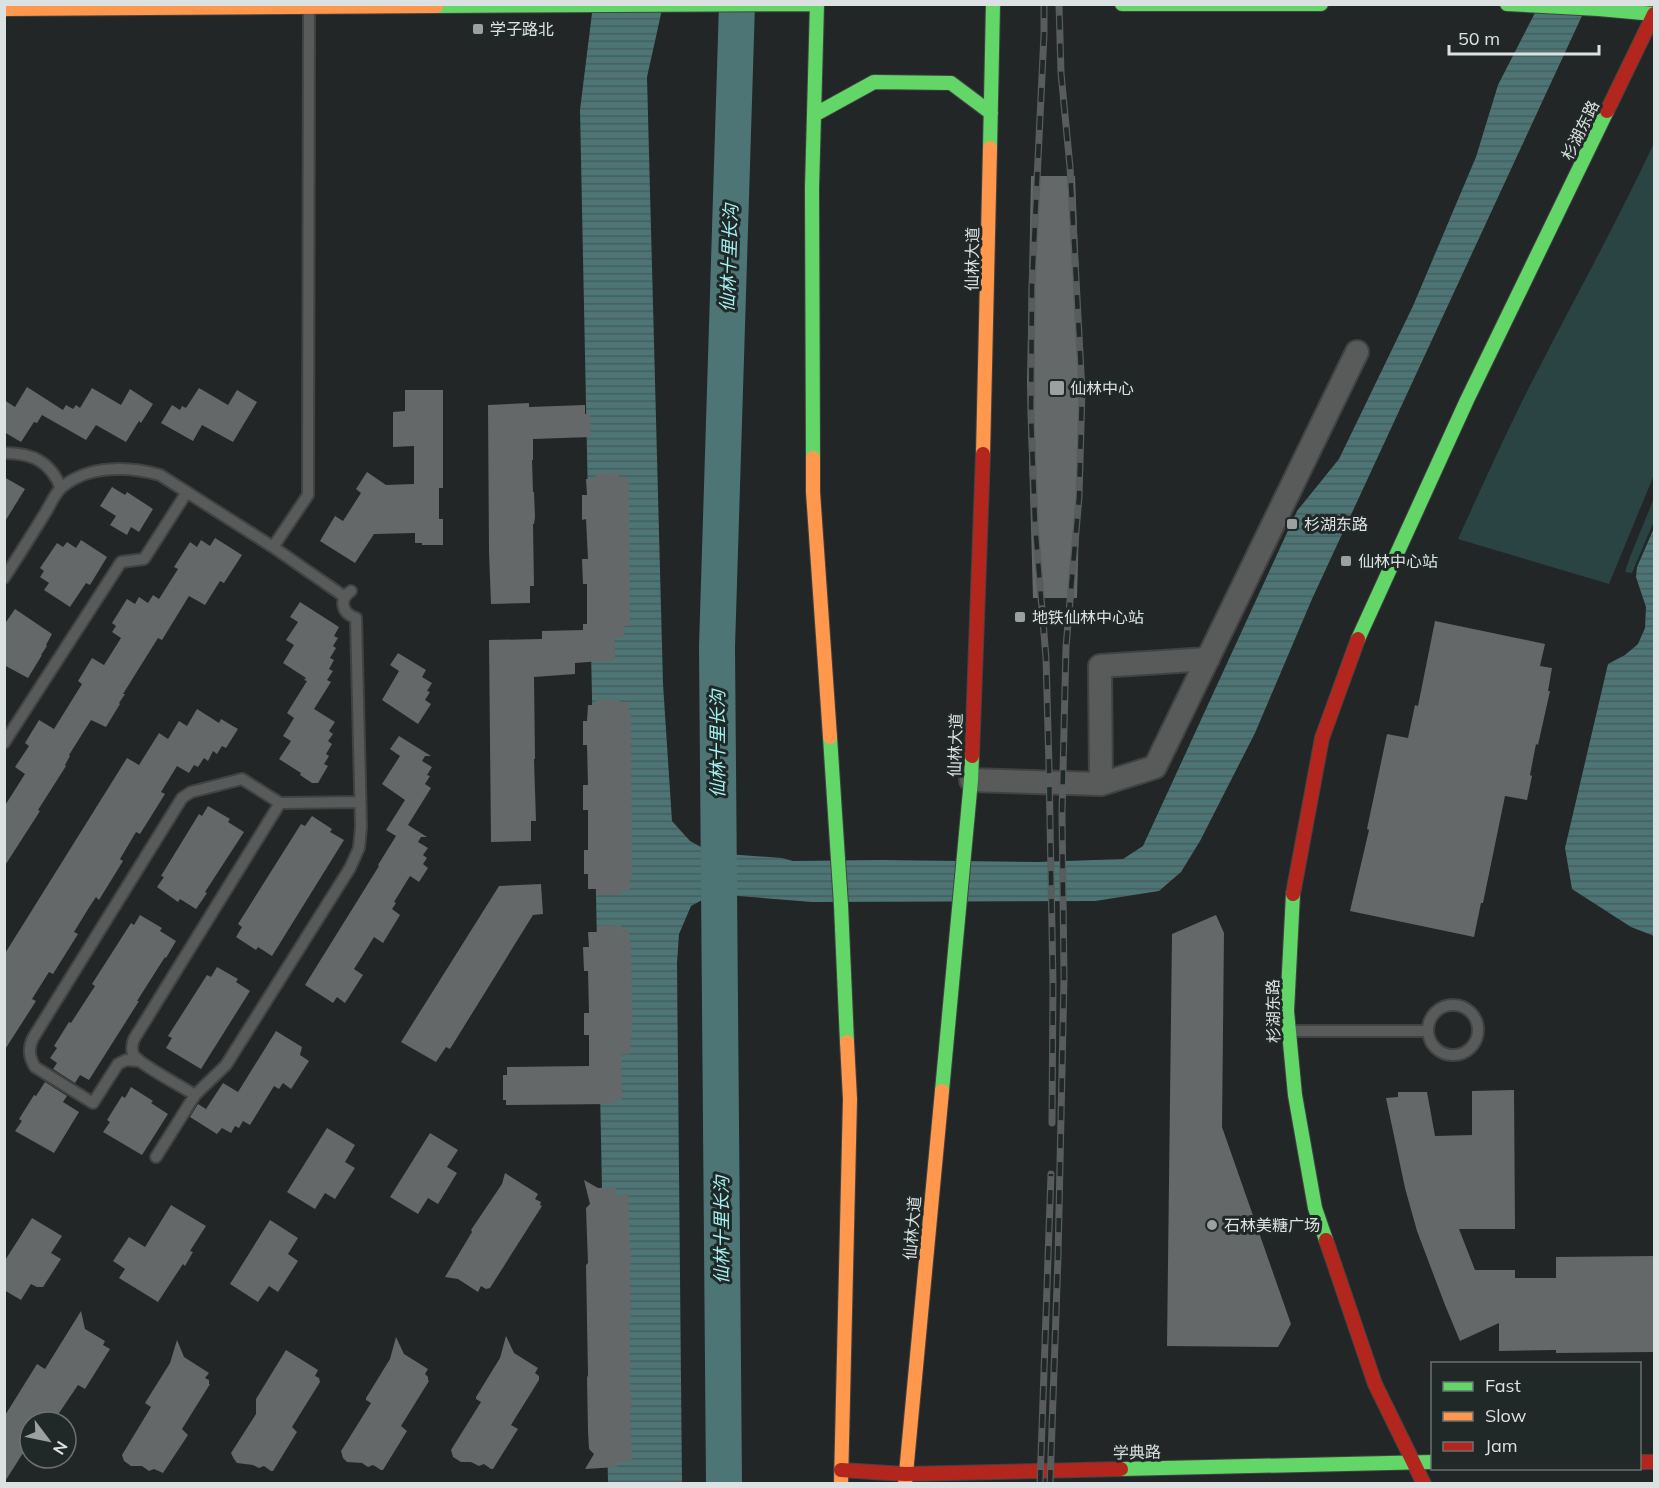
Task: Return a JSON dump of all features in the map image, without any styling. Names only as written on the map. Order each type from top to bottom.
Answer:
[{"type":"main road","points":[[4,9],[816,4],[812,189],[813,492],[841,905],[850,1099],[841,1477]]},
{"type":"main road","name":"仙林大道","points":[[905,1479],[971,780],[986,386],[993,4]]},
{"type":"main road","points":[[1122,4],[1321,4]]},
{"type":"main road","points":[[1507,4],[1654,14]]},
{"type":"main road","name":"杉湖东路","points":[[1424,1484],[1375,1384],[1315,1208],[1295,1095],[1287,1011],[1293,888],[1322,738],[1356,644],[1467,400],[1654,14]]},
{"type":"main road","points":[[814,115],[874,82],[951,83],[991,113]]},
{"type":"main road","name":"学典路","points":[[841,1477],[905,1479],[1431,1462]]},
{"type":"street","points":[[971,780],[1101,784],[1155,767],[1357,352]]},
{"type":"street","points":[[1101,784],[1100,666],[1208,658]]},
{"type":"lane","points":[[273,547],[308,495],[309,8]]},
{"type":"lane","points":[[4,453],[18,453],[37,459],[52,471],[61,488]]},
{"type":"lane","points":[[4,578],[61,488],[77,478],[94,472],[128,468],[160,475],[348,594],[342,606],[345,612],[356,618],[360,802],[358,848],[350,868],[226,1065],[195,1095],[156,1157]]},
{"type":"lane","points":[[4,743],[121,562],[144,559],[187,492]]},
{"type":"lane","points":[[139,1061],[126,1060],[118,1064],[93,1103],[35,1067],[29,1050],[33,1038],[182,798],[191,792],[242,779],[280,802],[360,802]]},
{"type":"lane","points":[[195,1095],[139,1061],[132,1052],[132,1045],[280,802]]},
{"type":"lane","points":[[1452,1004],[1461,1005],[1469,1010],[1475,1016],[1478,1024],[1475,1042],[1462,1054],[1445,1054],[1437,1050],[1431,1043],[1428,1031],[1431,1018],[1436,1011],[1452,1004]]},
{"type":"lane","points":[[1289,1031],[1428,1031]]},
{"type":"shaded area","points":[[593,5],[663,5],[647,77],[663,684],[672,821],[690,841],[712,853],[782,858],[793,861],[1038,862],[1123,859],[1143,846],[1297,511],[1339,459],[1413,306],[1476,157],[1498,85],[1539,5],[1587,5],[1312,599],[1255,733],[1200,841],[1181,872],[1159,891],[1095,901],[812,902],[713,894],[691,906],[679,934],[677,963],[682,1483],[608,1483],[580,110]]},
{"type":"shaded area","points":[[1654,143],[1654,475],[1609,584],[1458,539],[1527,391],[1612,229]]},
{"type":"shaded area","points":[[1654,498],[1654,521],[1632,573],[1625,572],[1630,557]]},
{"type":"shaded area","points":[[1654,528],[1654,936],[1631,927],[1572,889],[1565,848],[1608,664],[1625,655],[1638,644],[1645,628],[1646,607],[1636,577],[1637,567]]},
{"type":"building","name":"仙林中心","points":[[1031,176],[1075,176],[1083,383],[1077,598],[1033,598],[1027,383]]},
{"type":"building","points":[[27,387],[63,410],[66,405],[73,409],[76,405],[80,408],[92,388],[121,405],[130,389],[153,404],[126,442],[96,425],[86,440],[42,415],[37,423],[34,422],[21,442],[4,432],[4,400],[15,407]]},
{"type":"building","points":[[199,388],[228,405],[237,390],[257,402],[233,442],[202,425],[193,441],[161,423],[172,405],[180,410],[182,406],[186,408]]},
{"type":"building","points":[[405,390],[443,390],[443,488],[439,488],[439,519],[443,519],[443,545],[415,543],[415,533],[374,534],[355,563],[320,541],[335,516],[343,521],[361,493],[356,489],[367,472],[386,485],[414,484],[414,446],[393,447],[393,412],[405,411]]},
{"type":"building","points":[[529,403],[529,407],[585,405],[585,414],[590,414],[591,437],[533,439],[534,586],[530,586],[530,603],[491,604],[488,405]]},
{"type":"building","points":[[619,473],[619,477],[628,477],[629,488],[630,626],[624,626],[624,638],[615,638],[615,660],[575,663],[575,674],[534,677],[536,821],[531,821],[531,841],[491,842],[489,640],[542,639],[542,631],[583,630],[583,624],[587,624],[587,584],[583,584],[582,559],[588,559],[586,519],[582,520],[582,495],[587,495],[586,479],[596,479],[595,474]]},
{"type":"building","points":[[4,477],[25,489],[4,523]]},
{"type":"building","points":[[112,487],[125,495],[127,492],[153,509],[139,532],[131,527],[127,535],[110,525],[116,516],[100,506]]},
{"type":"building","points":[[215,538],[242,555],[224,583],[220,581],[205,605],[189,596],[162,640],[158,638],[123,694],[125,694],[106,727],[91,720],[38,810],[40,811],[4,867],[4,807],[25,774],[15,767],[29,746],[25,743],[39,720],[54,729],[82,684],[78,681],[92,658],[104,665],[121,638],[112,632],[116,626],[112,623],[127,599],[135,604],[139,597],[148,603],[153,595],[159,599],[178,569],[174,567],[190,542],[197,547],[201,540],[210,546]]},
{"type":"building","points":[[81,540],[107,557],[90,585],[86,583],[70,607],[44,590],[49,583],[40,577],[44,571],[40,568],[57,543],[63,547],[67,542],[76,548]]},
{"type":"building","points":[[300,602],[339,627],[334,636],[338,638],[333,646],[336,648],[330,658],[334,660],[329,669],[333,671],[327,680],[331,682],[314,709],[335,722],[329,731],[333,734],[328,741],[332,744],[326,754],[329,756],[324,764],[328,766],[318,783],[312,783],[279,759],[291,741],[283,736],[294,718],[287,713],[307,681],[283,663],[294,645],[286,640],[298,622],[290,617]]},
{"type":"building","points":[[15,609],[52,634],[28,678],[4,665],[4,625]]},
{"type":"building","points":[[1435,621],[1545,644],[1540,666],[1552,668],[1548,691],[1550,691],[1538,745],[1536,744],[1527,800],[1505,796],[1474,937],[1350,911],[1369,830],[1367,829],[1387,734],[1408,738],[1415,705],[1418,706]]},
{"type":"building","points":[[398,653],[426,670],[422,677],[432,683],[425,700],[431,704],[418,724],[382,700],[399,671],[390,665]]},
{"type":"building","points":[[596,699],[620,699],[620,702],[629,702],[629,715],[631,715],[632,879],[630,879],[630,891],[621,891],[621,895],[597,895],[597,889],[588,889],[588,874],[584,874],[584,850],[588,850],[588,810],[583,810],[583,785],[588,785],[587,745],[583,745],[583,721],[587,721],[588,705],[596,705]]},
{"type":"building","points":[[197,709],[219,723],[221,719],[238,729],[226,748],[222,746],[217,754],[213,751],[208,761],[204,758],[198,767],[194,765],[189,773],[177,766],[161,792],[165,794],[140,834],[136,832],[120,859],[123,861],[99,900],[96,897],[90,906],[74,932],[78,934],[53,974],[49,972],[32,999],[36,1001],[4,1051],[4,955],[127,758],[139,765],[159,733],[168,739],[179,721],[187,726]]},
{"type":"building","points":[[399,736],[431,756],[425,756],[422,761],[432,767],[425,784],[431,788],[408,825],[427,837],[421,837],[418,842],[428,848],[423,855],[427,858],[423,864],[428,868],[419,882],[410,876],[392,909],[400,915],[383,943],[374,937],[354,969],[363,975],[345,1003],[337,997],[333,1003],[305,985],[396,836],[386,830],[405,800],[382,784],[400,756],[390,749]]},
{"type":"building","points":[[208,806],[230,819],[228,822],[244,832],[196,909],[180,899],[178,902],[157,887],[164,877],[161,876],[199,814],[202,816]]},
{"type":"building","points":[[312,816],[332,829],[330,832],[344,840],[272,956],[258,947],[256,950],[236,937],[242,927],[238,924],[301,824],[305,826]]},
{"type":"building","points":[[541,884],[543,914],[533,915],[450,1049],[446,1047],[436,1062],[401,1042],[499,886]]},
{"type":"building","points":[[140,915],[162,928],[160,931],[176,941],[89,1080],[80,1075],[75,1083],[53,1069],[57,1063],[50,1058],[57,1048],[54,1046],[95,986],[92,984],[131,923],[134,925]]},
{"type":"building","name":"石林美糖广场","points":[[1216,915],[1224,933],[1222,1127],[1291,1324],[1278,1347],[1167,1346],[1172,934]]},
{"type":"building","points":[[621,925],[621,929],[629,929],[629,941],[631,941],[632,1026],[630,1054],[621,1054],[622,1100],[615,1100],[615,1104],[506,1105],[506,1100],[503,1100],[503,1075],[507,1075],[507,1067],[589,1066],[589,1035],[584,1035],[584,1013],[589,1013],[588,971],[584,971],[583,947],[589,947],[588,932],[597,932],[597,926]]},
{"type":"building","points":[[217,967],[238,979],[236,982],[250,991],[201,1069],[166,1048],[172,1038],[168,1036],[207,975],[211,977]]},
{"type":"building","points":[[276,1031],[302,1047],[300,1055],[309,1061],[291,1089],[283,1083],[279,1089],[274,1086],[250,1125],[243,1121],[239,1128],[235,1126],[231,1133],[222,1128],[217,1134],[190,1117],[198,1104],[206,1109],[223,1083],[238,1092]]},
{"type":"building","points":[[45,1082],[67,1096],[63,1102],[79,1112],[54,1153],[15,1131],[22,1121],[19,1119]]},
{"type":"building","points":[[131,1087],[168,1114],[142,1155],[103,1132],[110,1122],[107,1120],[122,1096],[125,1098]]},
{"type":"building","points":[[1514,1090],[1515,1229],[1459,1229],[1475,1270],[1515,1270],[1515,1278],[1556,1278],[1556,1257],[1654,1256],[1654,1352],[1499,1351],[1499,1323],[1460,1341],[1417,1231],[1405,1188],[1386,1098],[1398,1097],[1398,1092],[1427,1092],[1435,1136],[1472,1135],[1472,1091]]},
{"type":"building","points":[[327,1128],[355,1145],[345,1162],[355,1168],[335,1199],[325,1193],[315,1209],[287,1192]]},
{"type":"building","points":[[430,1133],[458,1150],[447,1167],[457,1173],[438,1204],[428,1198],[418,1214],[390,1197]]},
{"type":"building","points":[[505,1173],[538,1194],[535,1199],[541,1202],[542,1206],[490,1288],[486,1289],[481,1286],[478,1292],[458,1279],[445,1277],[472,1232],[471,1230],[502,1184]]},
{"type":"building","points":[[584,1180],[598,1188],[616,1187],[616,1195],[628,1194],[631,1260],[631,1317],[629,1318],[631,1373],[629,1373],[632,1406],[630,1406],[632,1461],[617,1462],[617,1467],[585,1469],[594,1454],[589,1449],[588,1431],[586,1208],[590,1204]]},
{"type":"building","points":[[171,1205],[206,1226],[190,1251],[193,1252],[185,1266],[183,1264],[158,1302],[119,1278],[125,1269],[113,1261],[129,1237],[145,1247]]},
{"type":"building","points":[[32,1218],[62,1236],[51,1253],[61,1259],[43,1287],[31,1284],[21,1300],[4,1290],[4,1262]]},
{"type":"building","points":[[270,1220],[298,1238],[288,1254],[298,1261],[278,1292],[269,1286],[258,1302],[230,1284]]},
{"type":"building","points":[[81,1311],[85,1329],[105,1341],[103,1345],[110,1349],[85,1389],[78,1385],[61,1410],[18,1410],[18,1461],[4,1483],[4,1417],[37,1364],[45,1369]]},
{"type":"building","points":[[506,1336],[514,1353],[538,1368],[535,1373],[539,1376],[539,1380],[511,1425],[518,1429],[491,1469],[484,1464],[479,1466],[471,1462],[461,1462],[453,1457],[451,1450],[481,1402],[476,1397],[500,1358]]},
{"type":"building","points":[[396,1337],[404,1354],[428,1369],[425,1374],[429,1381],[401,1426],[407,1431],[383,1470],[373,1465],[368,1467],[362,1463],[347,1462],[341,1451],[371,1403],[366,1398],[390,1359]]},
{"type":"building","points":[[177,1340],[184,1357],[209,1373],[205,1378],[210,1384],[182,1429],[188,1435],[163,1473],[154,1469],[149,1471],[142,1466],[131,1466],[124,1461],[122,1455],[151,1407],[145,1403],[170,1363]]},
{"type":"building","points":[[286,1350],[318,1370],[315,1376],[320,1382],[292,1427],[297,1432],[273,1471],[264,1466],[259,1468],[237,1463],[231,1453],[256,1414],[256,1399]]},
{"type":"waterway","name":"仙林十里长沟","points":[[724,1484],[717,647],[737,4]]},
{"type":"railway","points":[[1044,4],[1032,285],[1031,414],[1035,524],[1046,658],[1053,983],[1052,1123]]},
{"type":"railway","points":[[1050,1484],[1064,978],[1062,813],[1066,647],[1079,497],[1082,391],[1070,167],[1061,73],[1059,4]]},
{"type":"railway","points":[[1040,1484],[1051,1174]]},
{"type":"traffic: fast","points":[[436,6],[816,4]]},
{"type":"traffic: fast","points":[[813,458],[812,188],[817,4]]},
{"type":"traffic: fast","points":[[990,148],[993,4]]},
{"type":"traffic: fast","points":[[1122,4],[1321,4]]},
{"type":"traffic: fast","points":[[1507,4],[1654,14]]},
{"type":"traffic: fast","points":[[814,115],[874,82],[951,83],[991,113]]},
{"type":"traffic: fast","points":[[1358,639],[1467,400],[1607,111]]},
{"type":"traffic: fast","points":[[830,737],[847,1042]]},
{"type":"traffic: fast","points":[[942,1091],[972,756]]},
{"type":"traffic: fast","points":[[1293,894],[1287,1011],[1295,1095],[1315,1208],[1326,1240]]},
{"type":"traffic: fast","points":[[1121,1469],[1431,1462]]},
{"type":"traffic: slow","points":[[4,9],[436,6]]},
{"type":"traffic: slow","points":[[983,454],[990,148]]},
{"type":"traffic: slow","points":[[813,458],[813,492],[830,737]]},
{"type":"traffic: slow","points":[[841,1484],[850,1099],[847,1042]]},
{"type":"traffic: slow","points":[[905,1484],[942,1091]]},
{"type":"traffic: jam","points":[[1607,111],[1654,14]]},
{"type":"traffic: jam","points":[[972,756],[983,454]]},
{"type":"traffic: jam","points":[[1293,894],[1322,738],[1358,639]]},
{"type":"traffic: jam","points":[[1326,1240],[1375,1384],[1424,1484]]},
{"type":"traffic: jam","points":[[1641,1462],[1654,1462]]},
{"type":"traffic: jam","points":[[841,1470],[905,1474],[1121,1469]]},
{"type":"place","name":"学子路北","points":[[478,29]]},
{"type":"place","name":"仙林中心","points":[[1057,388]]},
{"type":"place","name":"杉湖东路","points":[[1292,524]]},
{"type":"place","name":"仙林中心站","points":[[1346,561]]},
{"type":"place","name":"地铁仙林中心站","points":[[1020,617]]},
{"type":"place","name":"石林美糖广场","points":[[1212,1225]]}]
